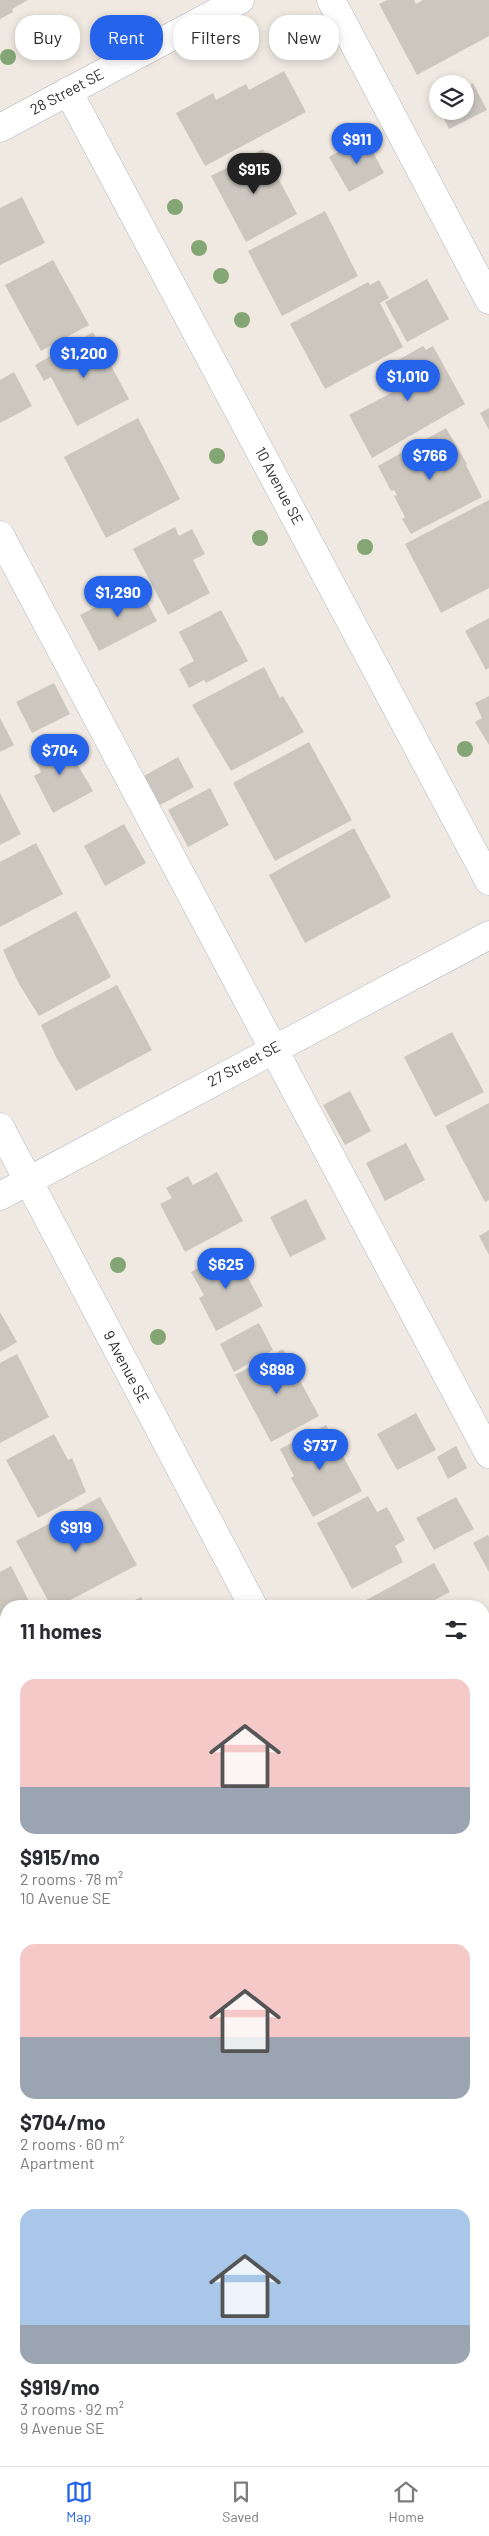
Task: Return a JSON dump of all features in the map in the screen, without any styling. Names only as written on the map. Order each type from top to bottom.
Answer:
[{"type":"street","name":"28 Street SE","points":[[0,128],[240,0]]},
{"type":"street","points":[[330,0],[489,300]]},
{"type":"street","name":"10 Avenue SE","points":[[68,91],[489,880]]},
{"type":"street","points":[[0,535],[489,1454]]},
{"type":"street","name":"27 Street SE","points":[[0,1196],[274,1048],[489,935]]},
{"type":"street","name":"9 Avenue SE","points":[[0,1127],[250,1600]]},
{"type":"building","points":[[0,0],[28,0],[12,9],[13,12],[0,19]]},
{"type":"building","points":[[387,0],[414,0],[416,4],[423,0],[489,0],[489,36],[417,75],[379,4]]},
{"type":"building","points":[[284,71],[306,112],[205,166],[176,113],[213,93],[216,100],[246,84],[249,90]]},
{"type":"building","points":[[474,85],[487,110],[474,116]]},
{"type":"building","points":[[444,120],[467,120],[449,129]]},
{"type":"building","points":[[365,137],[384,173],[349,192],[329,157]]},
{"type":"building","points":[[263,149],[297,214],[246,242],[211,176]]},
{"type":"building","points":[[22,197],[45,243],[0,265],[0,208]]},
{"type":"building","points":[[325,211],[358,276],[282,316],[248,251]]},
{"type":"building","points":[[53,260],[89,325],[41,351],[5,285]]},
{"type":"building","points":[[427,279],[449,319],[407,342],[385,302]]},
{"type":"building","points":[[379,280],[389,298],[380,303],[403,347],[325,389],[290,324],[368,282],[370,285]]},
{"type":"building","points":[[93,332],[129,399],[77,426],[51,377],[44,381],[35,365]]},
{"type":"building","points":[[423,346],[426,350],[433,346],[465,404],[372,458],[349,415],[397,390],[386,367]]},
{"type":"building","points":[[14,372],[32,406],[0,423],[0,380]]},
{"type":"building","points":[[489,408],[489,430],[480,413]]},
{"type":"building","points":[[138,418],[180,499],[106,538],[64,457]]},
{"type":"building","points":[[446,428],[467,464],[482,497],[411,534],[402,519],[405,517],[394,496],[397,495],[394,490],[391,491],[378,466]]},
{"type":"building","points":[[489,500],[489,588],[441,613],[405,544]]},
{"type":"building","points":[[175,527],[179,536],[192,529],[205,554],[193,560],[210,593],[168,615],[133,549]]},
{"type":"building","points":[[138,585],[157,621],[99,651],[80,615]]},
{"type":"building","points":[[221,610],[248,661],[206,683],[204,680],[189,688],[179,669],[194,661],[179,632]]},
{"type":"building","points":[[489,618],[489,668],[486,670],[465,631]]},
{"type":"building","points":[[264,667],[280,698],[283,696],[304,732],[231,771],[192,705]]},
{"type":"building","points":[[54,683],[70,714],[32,733],[16,702]]},
{"type":"building","points":[[489,696],[489,745],[475,722],[482,718],[475,703]]},
{"type":"building","points":[[0,718],[14,745],[0,752]]},
{"type":"building","points":[[62,738],[93,791],[53,813],[34,776],[41,772],[32,754]]},
{"type":"building","points":[[309,742],[352,820],[275,861],[233,783]]},
{"type":"building","points":[[178,757],[194,787],[160,805],[144,776]]},
{"type":"building","points":[[210,788],[229,825],[188,847],[168,810]]},
{"type":"building","points":[[0,793],[21,834],[0,845]]},
{"type":"building","points":[[124,824],[146,863],[105,886],[84,846]]},
{"type":"building","points":[[354,828],[391,897],[305,943],[269,875]]},
{"type":"building","points":[[36,843],[63,894],[0,927],[0,862]]},
{"type":"building","points":[[76,911],[111,977],[39,1016],[19,984],[3,950]]},
{"type":"building","points":[[117,985],[152,1050],[76,1091],[56,1057],[41,1025]]},
{"type":"building","points":[[452,1032],[484,1092],[435,1117],[404,1057]]},
{"type":"building","points":[[350,1091],[371,1131],[345,1145],[323,1105]]},
{"type":"building","points":[[489,1103],[489,1200],[485,1202],[445,1126]]},
{"type":"building","points":[[406,1143],[425,1180],[385,1201],[366,1163]]},
{"type":"building","points":[[217,1172],[243,1221],[185,1252],[160,1204],[172,1198],[166,1188],[188,1176],[193,1185]]},
{"type":"building","points":[[306,1199],[326,1239],[290,1257],[270,1217]]},
{"type":"building","points":[[489,1230],[489,1255],[479,1236]]},
{"type":"building","points":[[233,1249],[263,1306],[216,1331],[199,1298],[204,1295],[191,1272]]},
{"type":"building","points":[[0,1312],[17,1342],[0,1352]]},
{"type":"building","points":[[259,1323],[273,1350],[234,1372],[220,1344]]},
{"type":"building","points":[[283,1349],[319,1416],[271,1442],[235,1375]]},
{"type":"building","points":[[17,1354],[49,1417],[0,1443],[0,1363]]},
{"type":"building","points":[[416,1413],[436,1450],[397,1470],[377,1434]]},
{"type":"building","points":[[326,1425],[362,1491],[313,1517],[291,1478],[294,1476],[280,1449]]},
{"type":"building","points":[[54,1434],[68,1460],[72,1458],[86,1492],[38,1518],[6,1460]]},
{"type":"building","points":[[456,1446],[467,1468],[448,1479],[437,1457]]},
{"type":"building","points":[[368,1496],[377,1512],[387,1507],[405,1540],[395,1546],[403,1562],[352,1589],[317,1523]]},
{"type":"building","points":[[100,1497],[137,1565],[70,1600],[48,1600],[16,1541]]},
{"type":"building","points":[[456,1497],[474,1529],[434,1550],[416,1518]]},
{"type":"building","points":[[488,1535],[489,1537],[489,1572],[473,1543]]},
{"type":"building","points":[[434,1563],[450,1592],[435,1600],[366,1600]]},
{"type":"building","points":[[11,1566],[28,1600],[0,1600],[0,1572]]}]
